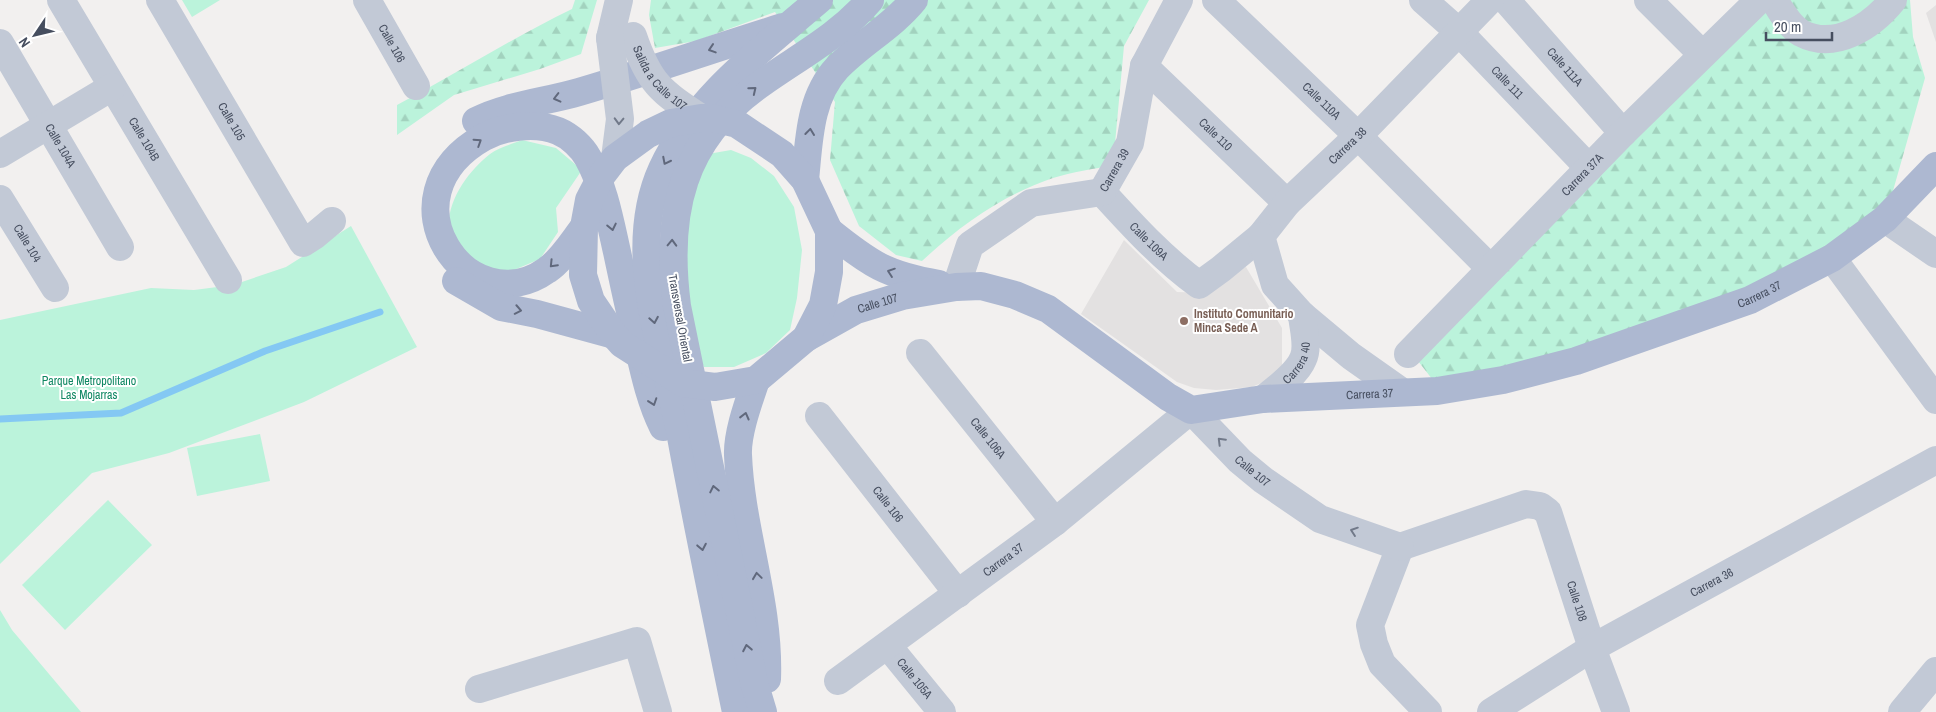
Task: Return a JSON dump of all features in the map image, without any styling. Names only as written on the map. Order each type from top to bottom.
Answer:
[{"type":"main road","name":"Transversal Oriental","points":[[736,712],[678,425],[660,356],[652,306],[647,226],[654,190],[675,144],[716,90],[819,0]]},
{"type":"main road","name":"Transversal Oriental","points":[[764,712],[754,682],[677,306],[672,268],[673,225],[682,186],[696,152],[726,111],[762,83],[839,32],[870,0]]},
{"type":"main road","points":[[805,180],[812,120],[818,98],[826,84],[837,68],[906,9]]},
{"type":"main road","points":[[584,227],[553,266],[530,280],[511,284],[477,285],[452,279],[435,258],[428,236],[422,209],[428,175],[442,149],[453,136],[472,123],[493,114],[576,93],[792,24]]},
{"type":"main road","points":[[701,118],[712,118],[737,124],[782,154],[805,180],[828,231],[829,272],[823,305],[806,338],[756,380],[716,388],[683,382],[651,365],[622,344],[614,335],[591,301],[583,275],[584,227],[589,200],[602,175],[615,158],[648,134],[665,125],[701,118]]},
{"type":"main road","points":[[614,335],[502,306],[477,285],[450,254],[437,227],[434,204],[448,170],[465,150],[493,132],[533,126],[557,131],[575,142],[588,158],[603,195],[646,380],[660,421],[689,480]]},
{"type":"main road","name":"Carrera 37","points":[[1191,410],[1263,399],[1438,390],[1503,380],[1576,360],[1750,300],[1832,258],[1885,219],[1936,166]]},
{"type":"main road","name":"Calle 107","points":[[828,231],[862,257],[885,271],[913,279],[956,286],[981,286],[1015,295],[1048,309],[1168,396],[1191,410]]},
{"type":"main road","name":"Calle 107","points":[[806,338],[856,310],[902,296],[956,286]]},
{"type":"main road","points":[[756,380],[737,453],[764,627],[767,664],[764,712]]},
{"type":"street","name":"Calle 104B","points":[[61,0],[228,280]]},
{"type":"street","name":"Calle 105","points":[[160,0],[303,243],[332,221]]},
{"type":"street","name":"Calle 106","points":[[367,0],[416,86]]},
{"type":"street","points":[[615,158],[620,119],[621,37],[619,0]]},
{"type":"street","name":"Salida a Calle 107","points":[[637,0],[621,37],[655,84],[670,98],[701,118]]},
{"type":"street","name":"Carrera 39","points":[[956,286],[970,245],[1031,202],[1102,192],[1130,143],[1144,66],[1179,0]]},
{"type":"street","name":"Calle 110A","points":[[1216,0],[1358,136],[1490,268]]},
{"type":"street","name":"Calle 111","points":[[1423,0],[1458,31],[1589,168]]},
{"type":"street","name":"Carrera 38","points":[[1199,285],[1261,236],[1287,203],[1358,136],[1490,0]]},
{"type":"street","name":"Calle 111A","points":[[1506,0],[1623,133]]},
{"type":"street","points":[[1648,0],[1702,54]]},
{"type":"street","name":"Carrera 37A","points":[[1408,354],[1623,133],[1759,0]]},
{"type":"street","points":[[1774,0],[1786,19],[1801,33],[1828,39],[1857,32],[1875,19],[1893,0]]},
{"type":"street","name":"Calle 104A","points":[[0,43],[120,247]]},
{"type":"street","name":"Calle 110","points":[[1144,66],[1287,203]]},
{"type":"street","points":[[0,154],[112,87]]},
{"type":"street","name":"Calle 109A","points":[[1102,192],[1177,269],[1199,285]]},
{"type":"street","name":"Calle 104","points":[[0,199],[55,288]]},
{"type":"street","points":[[1885,219],[1936,254]]},
{"type":"street","points":[[1261,236],[1275,285],[1302,315],[1352,356],[1402,392]]},
{"type":"street","points":[[1832,258],[1936,400]]},
{"type":"street","name":"Carrera 40","points":[[1263,399],[1283,384],[1303,359],[1305,341],[1302,315]]},
{"type":"street","name":"Calle 106A","points":[[920,353],[1055,522]]},
{"type":"street","name":"Carrera 37","points":[[838,681],[1055,522],[1191,410]]},
{"type":"street","name":"Calle 107","points":[[1191,410],[1240,461],[1263,480],[1320,519],[1400,547]]},
{"type":"street","name":"Calle 106","points":[[820,416],[958,594]]},
{"type":"street","name":"Carrera 36","points":[[1491,712],[1592,648],[1936,460]]},
{"type":"street","name":"Calle 108","points":[[1400,547],[1526,504],[1540,506],[1548,512],[1592,648],[1616,712]]},
{"type":"street","points":[[1400,547],[1370,625],[1374,644],[1382,664],[1428,712]]},
{"type":"street","points":[[479,689],[637,640],[658,712]]},
{"type":"street","name":"Calle 105A","points":[[888,646],[942,712]]},
{"type":"street","points":[[1902,712],[1936,671]]},
{"type":"shaded area","points":[[1936,5],[1936,42],[1926,13]]},
{"type":"shaded area","name":"Instituto Comunitario Minca Sede A","points":[[1124,240],[1177,292],[1206,293],[1235,271],[1246,267],[1282,328],[1282,367],[1272,378],[1252,387],[1216,390],[1194,388],[1177,382],[1081,314]]},
{"type":"green space","points":[[182,0],[220,0],[192,17]]},
{"type":"green space","points":[[575,0],[597,0],[581,54],[540,69],[454,95],[397,135],[397,105],[572,9]]},
{"type":"green space","points":[[651,0],[1149,0],[1124,46],[1113,165],[1053,178],[1016,193],[967,223],[922,261],[896,255],[859,226],[830,160],[835,102],[775,12],[696,41],[655,48],[649,15]]},
{"type":"green space","points":[[1760,0],[1910,0],[1913,37],[1925,78],[1885,219],[1832,258],[1575,351],[1436,384],[1418,361]]},
{"type":"green space","points":[[522,140],[556,148],[582,170],[556,208],[558,232],[540,259],[502,275],[472,261],[458,251],[451,238],[450,212],[462,185],[480,163],[493,152]]},
{"type":"green space","points":[[731,150],[751,158],[774,176],[794,207],[802,250],[797,298],[790,330],[766,353],[734,367],[704,367],[692,327],[685,277],[688,205],[693,185],[708,154]]},
{"type":"green space","name":"Parque Metropolitano Las Mojarras","points":[[351,226],[417,347],[304,402],[169,453],[92,473],[0,564],[0,320],[151,288],[194,290],[233,285],[286,267]]},
{"type":"green space","points":[[260,434],[270,481],[197,496],[187,448]]},
{"type":"green space","points":[[108,500],[152,545],[65,630],[22,585]]},
{"type":"green space","points":[[0,610],[12,630],[81,712],[0,712]]},
{"type":"waterway","points":[[0,419],[121,413],[265,351],[380,312]]},
{"type":"place","name":"Instituto Comunitario Minca Sede A","points":[[1184,321]]}]
